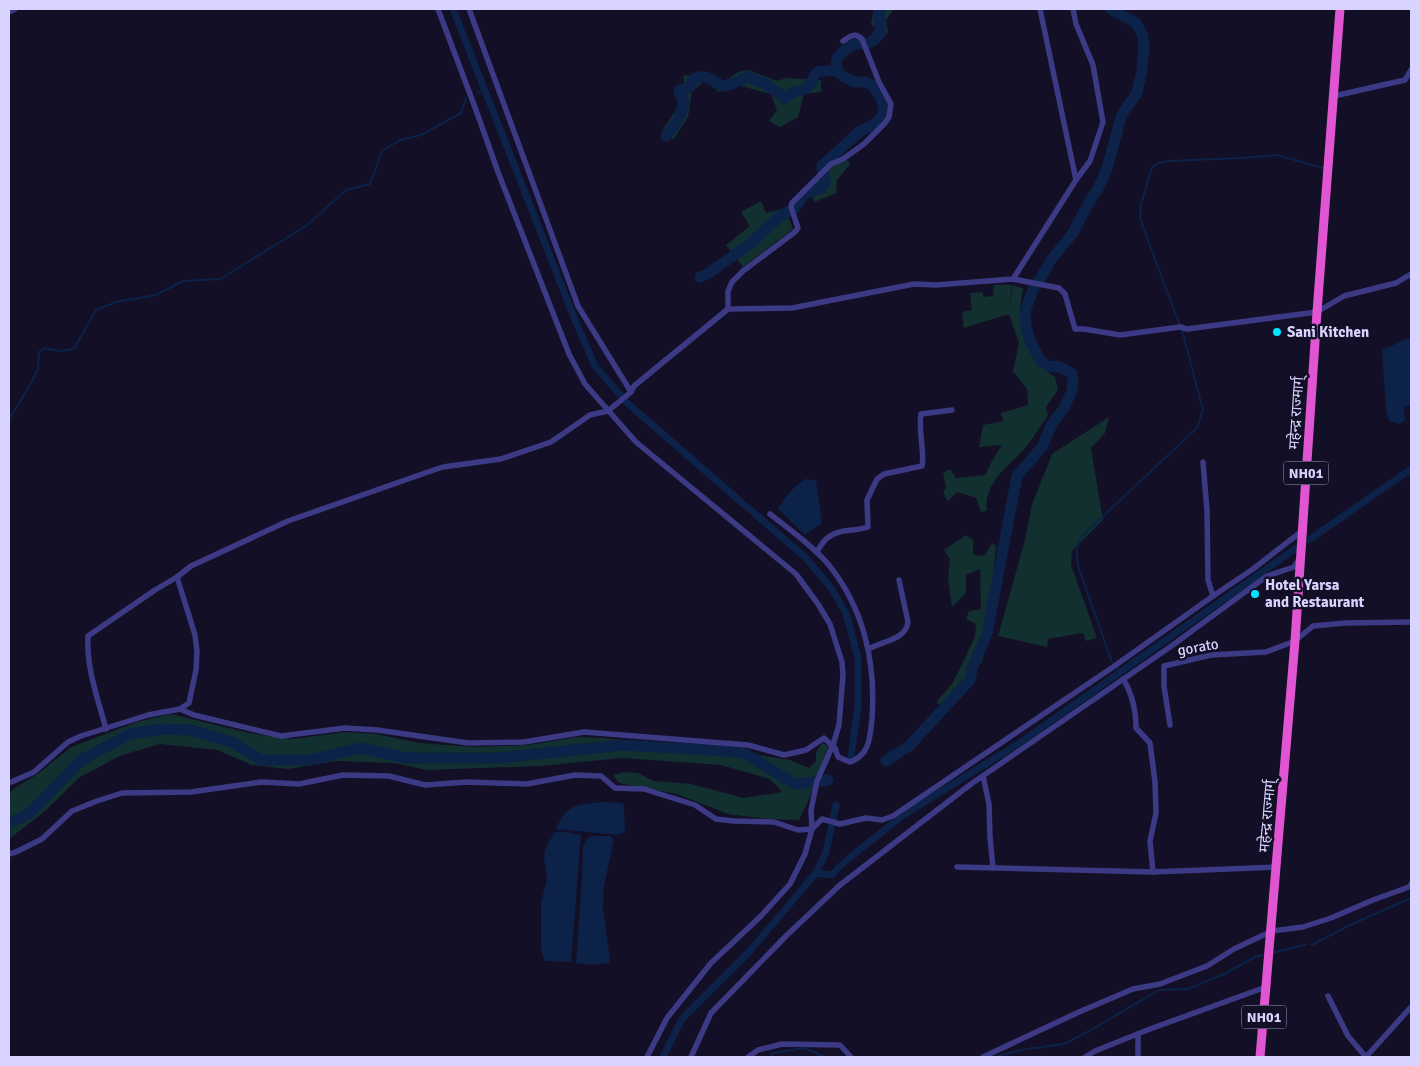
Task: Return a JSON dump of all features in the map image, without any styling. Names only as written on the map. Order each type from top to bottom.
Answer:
[{"type":"highway","name":"महेन्द्र राज्मार्ग्","points":[[1260,1057],[1295,641],[1340,9]]},
{"type":"street","points":[[9,12],[15,9]]},
{"type":"street","points":[[438,9],[498,172],[569,354],[585,384],[610,409],[636,442],[796,574],[830,624],[842,662],[843,676],[839,725],[833,745],[817,781],[811,810],[812,829],[805,854],[790,884],[761,916],[711,963],[667,1018],[646,1057]]},
{"type":"street","points":[[469,9],[578,306],[631,392]]},
{"type":"street","points":[[1040,9],[1076,180]]},
{"type":"street","points":[[1014,279],[1090,161],[1102,122],[1094,65],[1076,24],[1073,9]]},
{"type":"street","points":[[728,309],[728,291],[732,282],[743,271],[798,228],[792,210],[792,203],[831,164],[851,155],[864,144],[886,123],[889,117],[891,104],[879,82],[863,40],[858,35],[853,35],[843,41]]},
{"type":"street","points":[[1334,96],[1405,80],[1411,70]]},
{"type":"street","points":[[106,729],[93,683],[87,645],[88,636],[132,605],[191,566],[288,522],[443,467],[493,461],[526,452],[551,442],[590,415],[610,409],[631,392],[634,386],[728,309],[792,308],[914,284],[936,285],[1014,279],[1059,288],[1065,294],[1075,329],[1090,329],[1120,334],[1180,328],[1187,329],[1317,312],[1344,296],[1396,282],[1411,274]]},
{"type":"street","points":[[816,552],[824,541],[832,535],[842,531],[868,527],[867,500],[877,479],[884,474],[922,466],[921,414],[952,410]]},
{"type":"street","points":[[1203,462],[1207,511],[1208,580],[1213,596]]},
{"type":"street","points":[[180,709],[194,715],[281,736],[345,728],[376,730],[468,743],[514,742],[584,732],[748,745],[784,755],[806,750],[824,738],[833,745],[838,757],[850,762],[860,759],[868,744],[873,706],[869,649],[860,617],[845,590],[827,564],[816,552],[770,514]]},
{"type":"street","points":[[9,854],[42,839],[72,812],[96,801],[122,793],[191,792],[261,782],[299,784],[343,775],[389,776],[425,785],[466,782],[527,784],[575,775],[601,776],[615,788],[644,789],[661,794],[695,805],[716,819],[774,822],[798,830],[812,829],[822,819],[837,824],[866,818],[882,820],[893,816],[1113,667],[1253,569],[1302,531]]},
{"type":"street","points":[[690,1057],[711,1013],[786,936],[840,885],[983,776],[1267,576],[1294,567],[1300,558]]},
{"type":"street","points":[[9,783],[34,772],[68,742],[81,736],[148,715],[180,709],[189,702],[196,670],[197,651],[195,635],[177,577]]},
{"type":"street","points":[[869,649],[881,642],[900,636],[907,629],[908,622],[899,580]]},
{"type":"street","points":[[1295,641],[1313,626],[1345,623],[1411,622]]},
{"type":"street","name":"gorato","points":[[1170,725],[1164,686],[1164,666],[1211,655],[1266,652],[1295,641]]},
{"type":"street","points":[[1123,679],[1131,691],[1136,714],[1136,728],[1150,742],[1155,782],[1156,813],[1150,841],[1152,872]]},
{"type":"street","points":[[983,776],[989,804],[993,868]]},
{"type":"street","points":[[957,867],[1152,872],[1276,867]]},
{"type":"street","points":[[983,1057],[1078,1012],[1133,989],[1160,984],[1207,966],[1234,949],[1271,934],[1331,918],[1409,887],[1411,884]]},
{"type":"street","points":[[1085,1057],[1095,1051],[1138,1034],[1266,987]]},
{"type":"street","points":[[1328,996],[1348,1036],[1366,1057],[1411,1007]]},
{"type":"street","points":[[1138,1034],[1138,1057]]},
{"type":"street","points":[[748,1057],[758,1050],[782,1044],[840,1045],[851,1057]]},
{"type":"green space","points":[[874,9],[894,9],[886,20],[888,32],[880,42],[871,45],[867,39],[877,30],[871,24]]},
{"type":"green space","points":[[748,70],[778,81],[785,78],[821,80],[821,92],[804,94],[798,117],[780,127],[769,121],[777,110],[771,94],[737,85],[718,92],[712,82],[704,81],[692,92],[688,117],[673,140],[663,129],[682,97],[684,90],[683,75],[693,76],[701,71],[721,80],[726,80],[738,72]]},
{"type":"green space","points":[[848,160],[850,164],[837,180],[836,193],[815,202],[807,190],[832,166]]},
{"type":"green space","points":[[761,201],[766,213],[785,208],[793,229],[743,267],[726,245],[750,226],[741,212]]},
{"type":"green space","points":[[994,285],[1012,285],[1009,308],[1013,285],[1023,288],[1020,310],[1025,341],[1041,367],[1055,377],[1058,390],[1046,407],[1048,415],[1032,439],[993,483],[987,501],[987,511],[981,512],[976,498],[957,492],[948,501],[943,493],[946,487],[943,473],[950,469],[956,478],[985,475],[1002,445],[979,447],[983,425],[1003,421],[1001,413],[1028,405],[1027,389],[1013,371],[1019,343],[1009,314],[964,328],[962,312],[972,310],[970,293],[983,292],[983,297],[993,296]]},
{"type":"green space","points":[[1109,417],[1105,433],[1091,448],[1103,520],[1072,551],[1071,565],[1097,638],[1086,641],[1083,633],[1048,639],[1047,647],[998,636],[1025,540],[1032,504],[1052,454]]},
{"type":"green space","points":[[966,535],[973,540],[973,555],[984,556],[992,543],[996,546],[987,639],[982,662],[946,704],[937,704],[938,700],[952,684],[975,636],[976,624],[966,619],[969,611],[981,609],[980,569],[966,575],[966,593],[952,607],[948,578],[950,559],[944,550]]},
{"type":"green space","points":[[171,714],[249,733],[293,739],[346,732],[376,734],[419,743],[475,747],[529,745],[576,737],[603,738],[711,748],[790,760],[809,768],[816,761],[816,752],[822,743],[829,746],[799,820],[768,819],[728,814],[677,794],[619,783],[613,775],[623,772],[638,773],[653,781],[691,784],[744,798],[782,792],[770,779],[721,765],[622,758],[541,766],[427,770],[394,763],[336,761],[288,769],[252,765],[217,750],[160,744],[122,755],[80,777],[45,811],[9,839],[9,797],[12,790],[39,773],[71,747],[137,722]]},
{"type":"water","points":[[1411,337],[1411,405],[1404,407],[1405,421],[1399,424],[1389,421],[1386,410],[1382,350]]},
{"type":"water","points":[[805,479],[816,480],[822,523],[805,535],[778,509],[790,492]]},
{"type":"water","points":[[603,802],[622,803],[624,805],[625,832],[617,835],[556,829],[560,820],[575,806]]},
{"type":"water","points":[[560,831],[581,835],[571,962],[545,961],[541,946],[541,902],[547,876],[544,858],[545,850],[554,833]]},
{"type":"water","points":[[590,836],[610,836],[614,839],[604,886],[603,908],[610,960],[609,963],[592,965],[576,963],[583,845]]},
{"type":"waterway","points":[[453,9],[575,320],[595,366],[627,403],[807,559],[831,588],[846,613],[858,658],[858,707],[851,757]]},
{"type":"waterway","points":[[822,170],[822,166],[861,130],[870,127],[880,119],[884,110],[882,100],[873,86],[866,82],[854,82],[844,77],[838,72],[836,65],[837,58],[854,44],[867,44],[874,40],[881,31],[880,9]]},
{"type":"waterway","points":[[886,761],[909,746],[970,680],[973,666],[987,634],[1017,476],[1042,447],[1052,424],[1064,408],[1072,391],[1072,374],[1060,367],[1048,366],[1041,361],[1030,341],[1025,312],[1033,289],[1051,260],[1073,233],[1099,187],[1107,168],[1122,114],[1137,93],[1142,70],[1144,46],[1142,34],[1136,23],[1111,9]]},
{"type":"waterway","points":[[666,136],[682,110],[684,100],[679,90],[688,88],[695,78],[710,78],[718,84],[725,86],[748,77],[764,83],[785,98],[791,93],[809,87],[816,73],[832,71],[837,68]]},
{"type":"waterway","points":[[477,93],[485,90]]},
{"type":"waterway","points":[[9,419],[38,369],[39,352],[44,348],[59,351],[74,349],[96,310],[116,302],[156,295],[183,281],[220,279],[306,226],[346,190],[370,184],[382,151],[400,140],[421,135],[461,113],[466,98]]},
{"type":"waterway","points":[[1180,326],[1140,219],[1141,204],[1152,168],[1158,163],[1169,161],[1277,155],[1323,168]]},
{"type":"waterway","points":[[700,277],[709,273],[751,243],[779,217],[795,208],[805,193],[822,188],[825,182],[824,174]]},
{"type":"waterway","points":[[1112,662],[1079,569],[1078,547],[1084,534],[1197,428],[1203,410],[1182,330]]},
{"type":"waterway","points":[[1309,540],[1411,469]]},
{"type":"waterway","points":[[837,869],[902,816],[1018,744],[1295,549]]},
{"type":"waterway","points":[[9,823],[29,814],[81,760],[130,734],[161,729],[190,730],[232,742],[261,760],[310,760],[360,748],[407,758],[497,758],[624,745],[742,752],[795,784],[828,780]]},
{"type":"waterway","points":[[663,1057],[682,1019],[748,953],[816,873],[826,852],[836,805]]},
{"type":"waterway","points":[[816,873],[831,875],[834,873]]},
{"type":"waterway","points":[[1312,945],[1350,925],[1411,898]]},
{"type":"waterway","points":[[1271,953],[1307,944]]},
{"type":"waterway","points":[[995,1057],[1021,1050],[1064,1044],[1159,990],[1188,989],[1224,974],[1255,957],[1267,954]]},
{"type":"waterway","points":[[770,1057],[773,1053],[804,1048],[825,1057]]},
{"type":"place","name":"Sani Kitchen","points":[[1277,332]]},
{"type":"place","name":"Hotel Yarsa and Restaurant","points":[[1255,594]]}]
